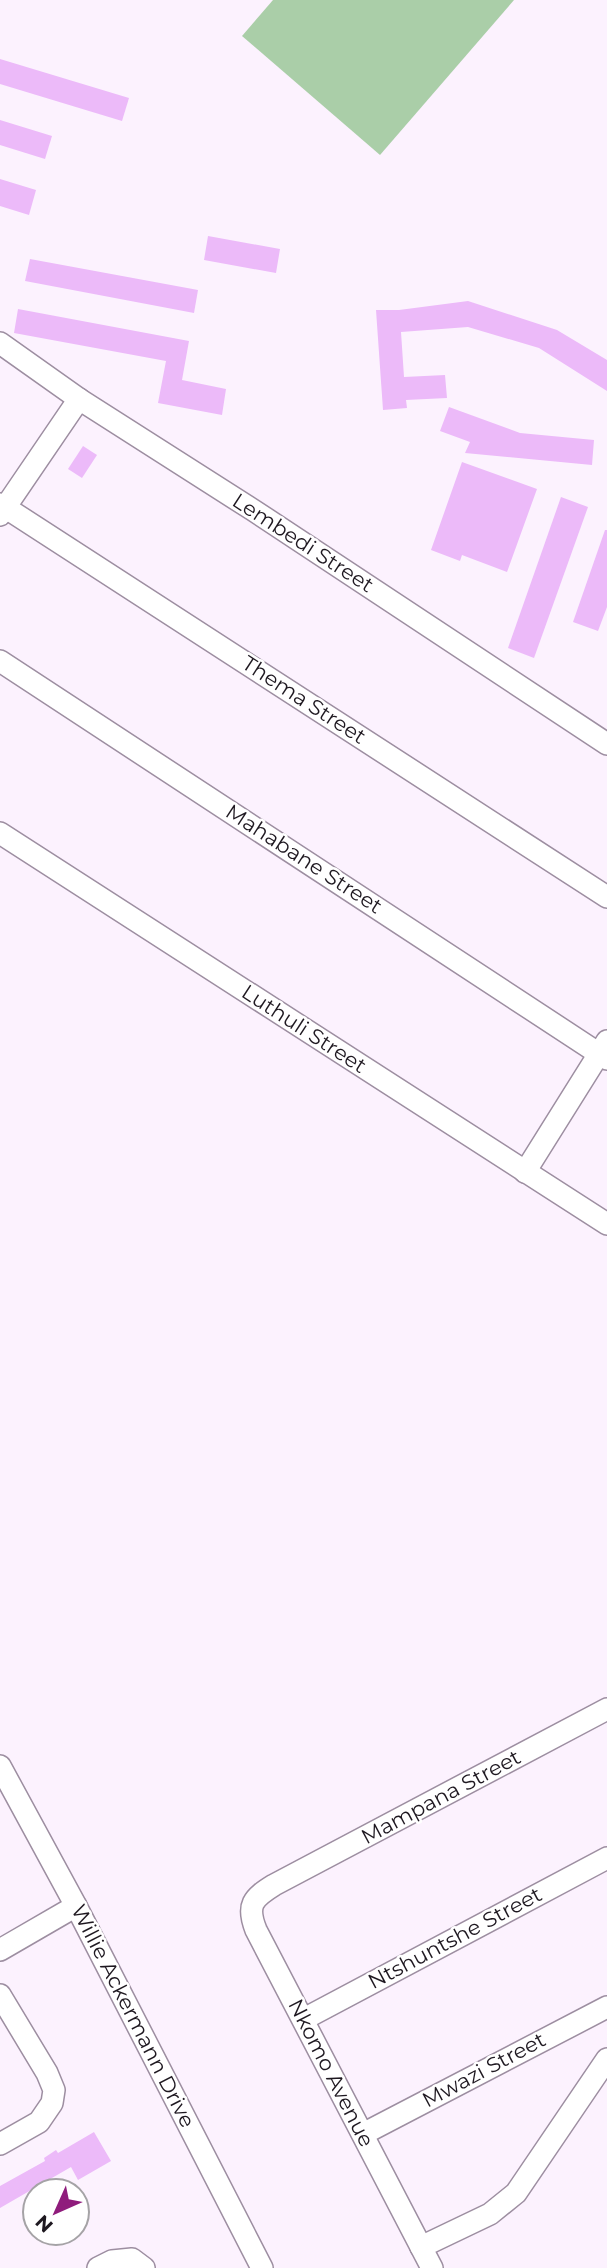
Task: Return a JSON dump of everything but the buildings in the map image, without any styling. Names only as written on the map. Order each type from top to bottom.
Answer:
[{"type":"street","name":"Lembedi Street","points":[[0,342],[79,399],[265,518],[607,744]]},
{"type":"street","points":[[2,509],[79,399]]},
{"type":"street","name":"Thema Street","points":[[2,509],[607,897]]},
{"type":"street","name":"Mahabane Street","points":[[0,661],[604,1051]]},
{"type":"street","name":"Luthuli Street","points":[[0,833],[607,1224]]},
{"type":"street","points":[[525,1172],[604,1051]]},
{"type":"street","name":"Mampana Street","points":[[274,1885],[607,1709]]},
{"type":"street","name":"Willie Ackermann Drive","points":[[0,1766],[9,1805],[76,1906],[262,2268]]},
{"type":"street","name":"Ntshuntshe Street","points":[[304,2019],[607,1858]]},
{"type":"street","name":"Nkomo Avenue","points":[[274,1885],[258,1895],[251,1906],[251,1917],[432,2268]]},
{"type":"street","points":[[0,1950],[76,1906]]},
{"type":"street","points":[[0,1995],[47,2073],[54,2090],[52,2103],[39,2122],[0,2144]]},
{"type":"street","name":"Mwazi Street","points":[[363,2134],[607,2007]]},
{"type":"street","points":[[421,2247],[490,2214],[516,2193],[607,2059]]},
{"type":"street","points":[[98,2268],[112,2261],[131,2259],[144,2268]]},
{"type":"green space","points":[[273,0],[514,0],[380,155],[242,36]]}]
